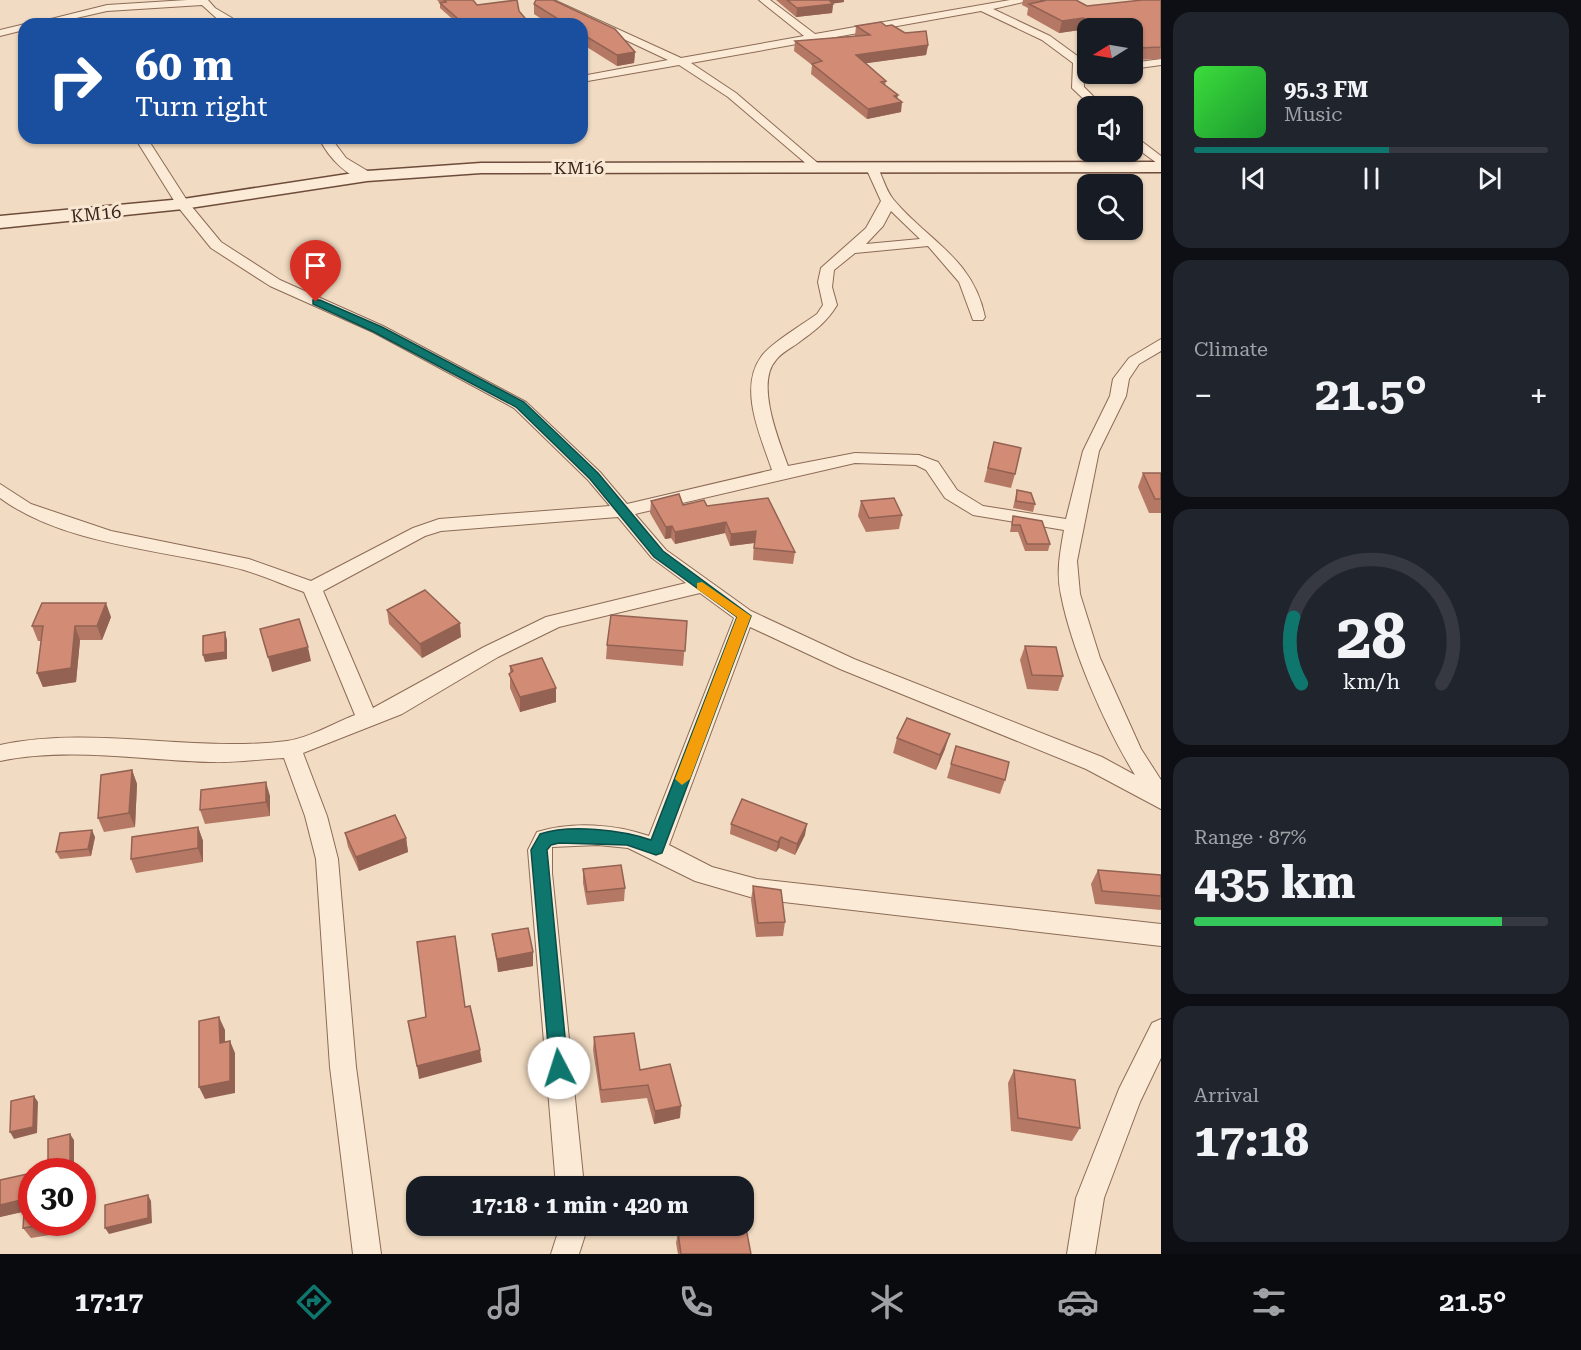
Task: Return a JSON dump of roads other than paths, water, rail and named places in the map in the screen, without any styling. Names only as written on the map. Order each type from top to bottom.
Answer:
[{"type":"street","points":[[546,0],[585,18]]},
{"type":"street","points":[[764,0],[813,38]]},
{"type":"street","points":[[588,78],[1026,0]]},
{"type":"street","points":[[63,18],[107,8],[203,1],[225,18]]},
{"type":"street","points":[[983,8],[1060,48],[1077,61]]},
{"type":"street","points":[[588,19],[682,63],[732,95],[816,168]]},
{"type":"street","points":[[0,33],[18,28]]},
{"type":"street","points":[[1143,64],[1161,62]]},
{"type":"street","points":[[1080,84],[1078,88],[1086,96]]},
{"type":"street","points":[[145,144],[183,204],[216,245],[243,265],[275,283],[378,329],[520,405],[594,476],[658,554],[744,616],[847,664],[1094,763],[1161,799]]},
{"type":"street","points":[[328,144],[334,154],[350,169],[367,176]]},
{"type":"street","points":[[1143,148],[1161,165]]},
{"type":"street","name":"KM16","points":[[0,222],[183,204],[367,176],[481,168],[1161,165]]},
{"type":"street","points":[[872,168],[888,201],[952,262],[977,302],[978,317]]},
{"type":"street","points":[[782,473],[762,409],[759,377],[768,358],[823,317],[830,305],[825,276],[828,268],[870,235],[883,218],[888,201]]},
{"type":"street","points":[[854,249],[930,243]]},
{"type":"street","points":[[1161,344],[1126,369],[1118,396],[1091,451],[1068,561],[1070,594],[1090,658],[1132,752],[1161,799]]},
{"type":"street","points":[[312,588],[419,532],[439,525],[622,511],[855,458],[919,460],[932,466],[951,494],[963,504],[979,510],[1074,526]]},
{"type":"street","points":[[3,496],[25,508],[109,536],[249,565],[312,588],[367,719]]},
{"type":"street","points":[[0,753],[29,747],[61,746],[213,753],[291,749],[395,708],[491,652],[553,622],[702,586]]},
{"type":"street","points":[[656,849],[744,616]]},
{"type":"street","points":[[291,749],[316,816],[327,859],[343,1067],[367,1254]]},
{"type":"street","points":[[1094,763],[1132,752]]},
{"type":"street","points":[[569,1176],[539,850],[546,839],[559,837],[627,838],[656,849],[688,867],[722,881],[757,889],[1161,935]]},
{"type":"street","points":[[1081,1254],[1090,1198],[1128,1098],[1161,1031]]},
{"type":"street","points":[[565,1254],[571,1236]]}]
